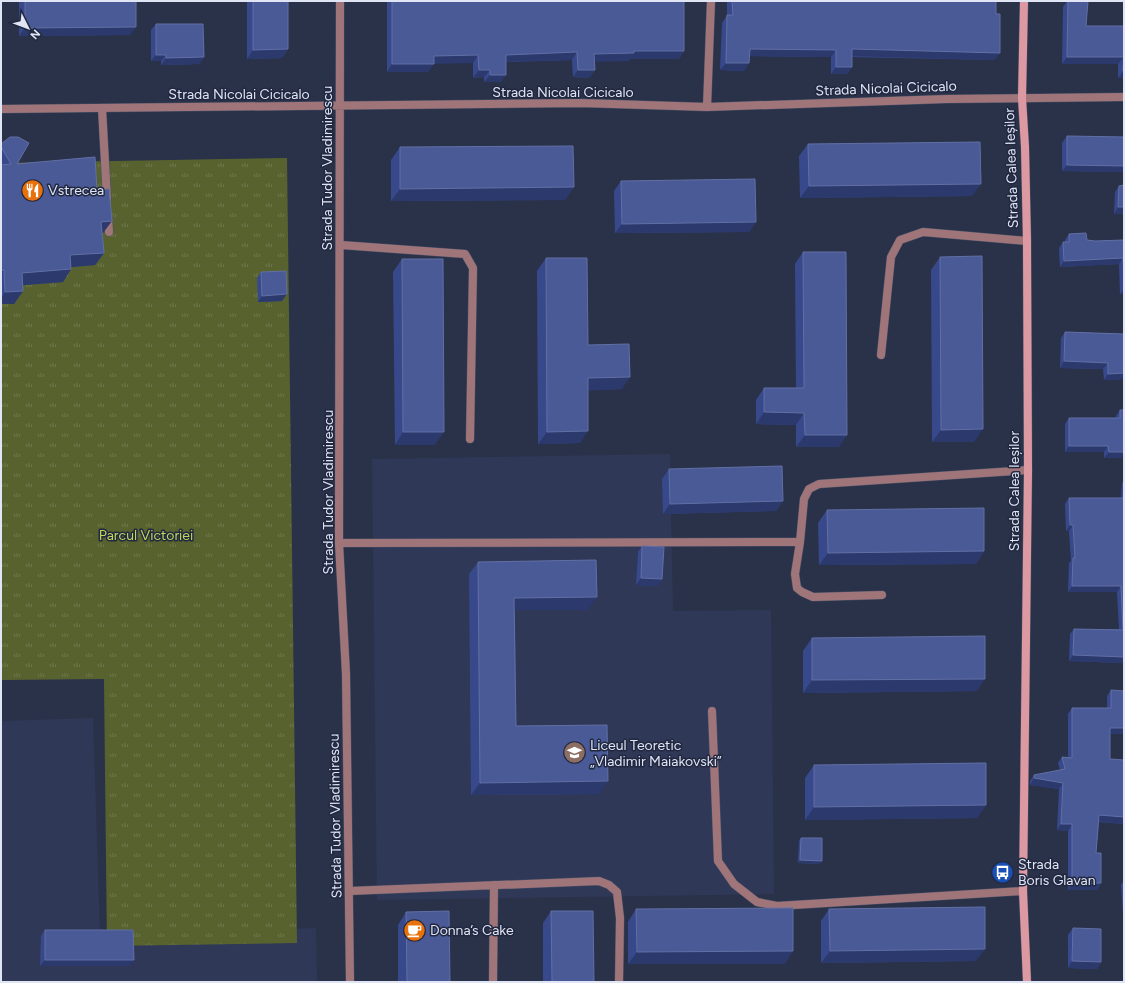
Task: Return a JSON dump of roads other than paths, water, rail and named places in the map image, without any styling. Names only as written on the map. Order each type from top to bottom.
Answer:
[{"type":"street","name":"Strada Tudor Vladimirescu","points":[[340,1],[339,106],[341,245],[339,543],[346,674],[350,982]]},
{"type":"street","points":[[707,107],[711,1]]},
{"type":"street","name":"Strada Calea Ieșilor","points":[[1024,1],[1022,98],[1027,241],[1028,470],[1023,891],[1028,982]]},
{"type":"street","name":"Strada Nicolai Cicicalo","points":[[1,109],[581,103],[707,107],[1022,98],[1124,97]]},
{"type":"street","points":[[102,108],[108,232]]},
{"type":"street","points":[[881,356],[891,257],[900,240],[923,232],[1027,241]]},
{"type":"street","points":[[341,245],[465,254],[473,268],[470,438]]},
{"type":"street","points":[[882,595],[813,597],[797,588],[795,574],[804,499],[809,489],[819,484],[1028,470]]},
{"type":"street","points":[[339,543],[800,542]]},
{"type":"street","points":[[712,711],[718,861],[734,884],[757,902],[777,906],[1023,891]]},
{"type":"street","points":[[349,891],[599,881],[609,885],[617,892],[620,918],[619,982]]},
{"type":"street","points":[[493,982],[494,885]]},
{"type":"place","name":"Vstrecea","points":[[33,190]]},
{"type":"place","name":"Liceul Teoretic „Vladimir Maiakovski”","points":[[574,753]]},
{"type":"place","name":"Strada Boris Glavan","points":[[1002,872]]},
{"type":"place","name":"Donna’s Cake","points":[[415,930]]},
{"type":"park label","name":"Parcul Victoriei","points":[[146,535]]}]
